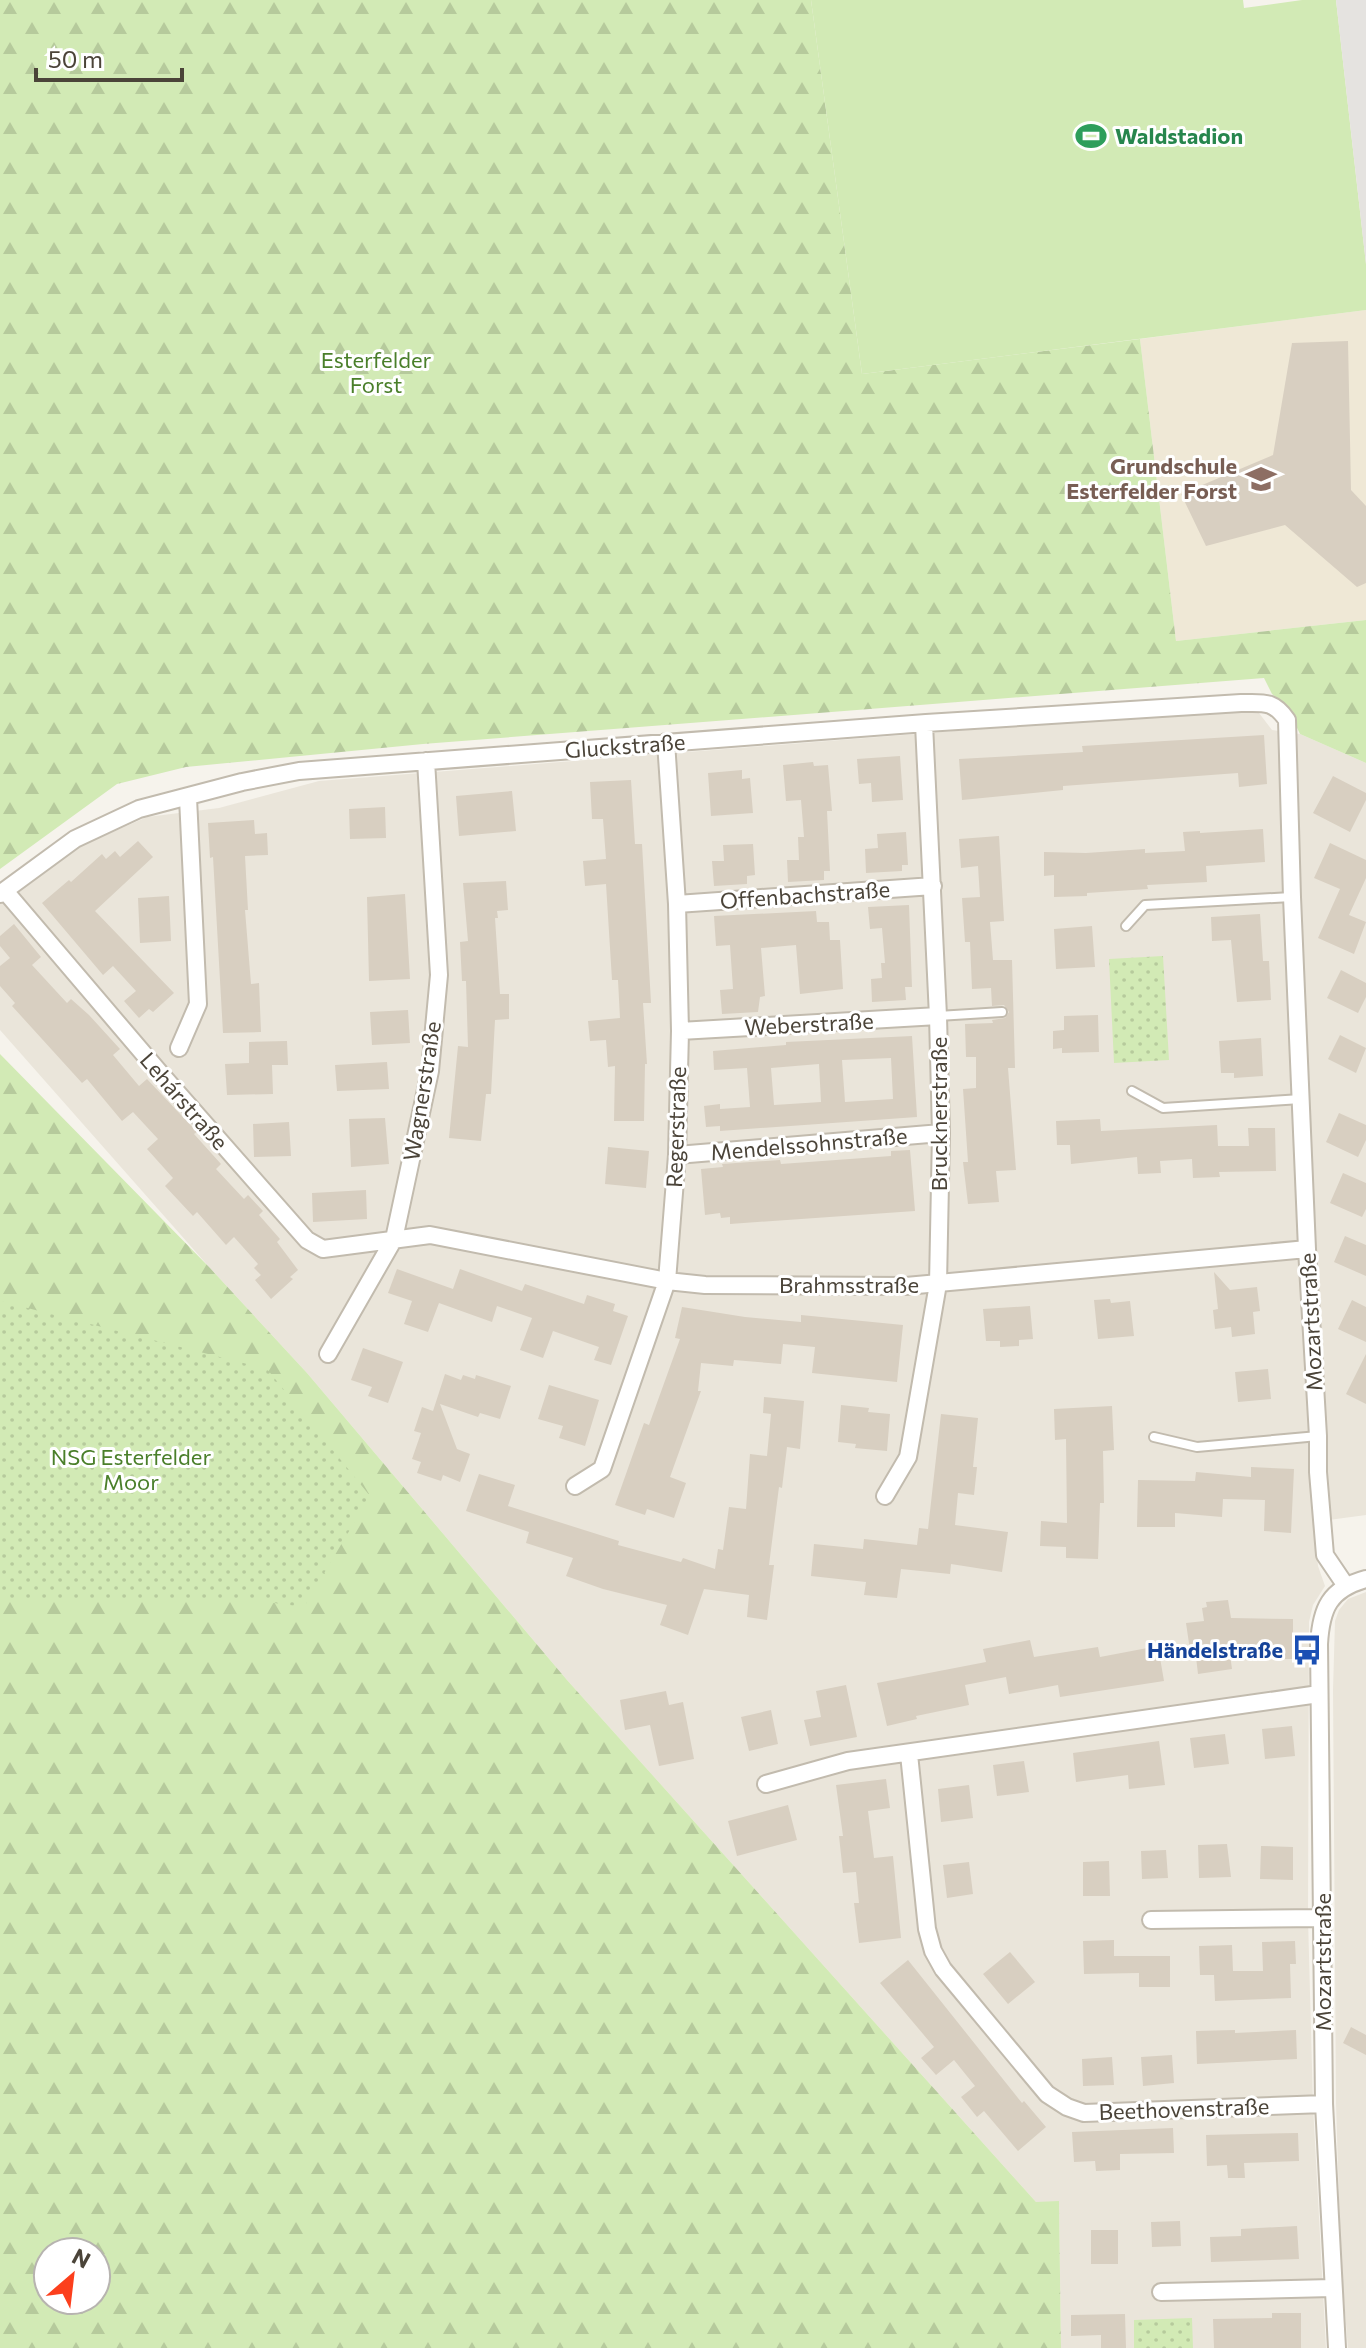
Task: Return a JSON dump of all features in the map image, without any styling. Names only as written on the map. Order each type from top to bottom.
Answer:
[{"type":"street","name":"Gluckstraße","points":[[2,893],[75,839],[139,809],[242,782],[299,771],[666,742],[1241,703],[1265,703],[1279,708]]},
{"type":"street","name":"Mozartstraße","points":[[1279,708],[1287,720],[1318,1472],[1325,1555],[1346,1586],[1323,1611],[1319,1694],[1324,2104],[1337,2348]]},
{"type":"street","name":"Brucknerstraße","points":[[885,1496],[908,1457],[938,1284],[941,1133],[924,724]]},
{"type":"street","name":"Regerstraße","points":[[575,1486],[602,1469],[667,1281],[677,1155],[680,1031],[677,904],[666,742]]},
{"type":"street","name":"Wagnerstraße","points":[[328,1354],[394,1239],[430,1071],[439,975],[426,761]]},
{"type":"street","name":"Lehárstraße","points":[[179,1048],[198,1004],[188,798]]},
{"type":"street","name":"Offenbachstraße","points":[[677,904],[933,886]]},
{"type":"street","name":"Lehárstraße","points":[[2,893],[307,1240],[323,1249],[394,1239]]},
{"type":"street","name":"Weberstraße","points":[[680,1031],[938,1016]]},
{"type":"street","name":"Mendelssohnstraße","points":[[677,1155],[941,1133]]},
{"type":"street","name":"Brahmsstraße","points":[[394,1239],[430,1235],[667,1281],[705,1285],[938,1284],[1307,1249]]},
{"type":"street","points":[[1346,1586],[1366,1579]]},
{"type":"street","points":[[766,1784],[848,1761],[1319,1694]]},
{"type":"street","name":"Beethovenstraße","points":[[909,1754],[927,1929],[933,1951],[943,1969],[1047,2094],[1067,2107],[1084,2113],[1324,2104]]},
{"type":"street","points":[[1151,1920],[1323,1918]]},
{"type":"street","points":[[1161,2292],[1332,2288]]},
{"type":"lane","points":[[1126,926],[1145,905],[1292,897]]},
{"type":"lane","points":[[938,1016],[1002,1012]]},
{"type":"lane","points":[[1132,1091],[1163,1108],[1302,1099]]},
{"type":"lane","points":[[1154,1437],[1197,1447],[1318,1436]]},
{"type":"shaded area","points":[[1336,0],[1366,0],[1366,264]]},
{"type":"shaded area","name":"Grundschule Esterfelder Forst","points":[[1366,310],[1366,620],[1176,641],[1140,339]]},
{"type":"shaded area","points":[[1247,708],[1259,713],[1272,730],[1300,734],[1366,763],[1366,1515],[1314,1522],[1318,1566],[1325,1586],[1313,1605],[1309,1622],[1308,1918],[1313,2105],[1326,2348],[1061,2348],[1059,2202],[1036,2202],[567,1680],[307,1373],[0,1030],[0,900],[83,845],[147,817],[219,808],[319,781]]},
{"type":"shaded area","points":[[1366,1592],[1366,2348],[1348,2348],[1341,2265],[1336,2103],[1333,1690],[1335,1621],[1348,1599]]},
{"type":"green space","name":"Esterfelder Forst","points":[[0,0],[811,0],[862,374],[1140,339],[1176,641],[1366,620],[1366,763],[1300,734],[1286,705],[1272,694],[1264,678],[423,744],[186,767],[117,784],[0,869]]},
{"type":"green space","name":"Waldstadion","points":[[811,0],[1243,0],[1244,8],[1302,0],[1336,0],[1366,264],[1366,310],[862,374]]},
{"type":"green space","points":[[1163,956],[1169,1060],[1114,1063],[1109,959]]},
{"type":"green space","points":[[0,1054],[210,1268],[307,1373],[567,1680],[1036,2202],[1059,2201],[1061,2348],[0,2348]]},
{"type":"green space","name":"NSG Esterfelder Moor","points":[[0,1301],[267,1369],[370,1496],[304,1607],[245,1599],[0,1600]]},
{"type":"green space","points":[[1192,2318],[1193,2348],[1134,2348],[1134,2320]]},
{"type":"building","points":[[1348,341],[1351,490],[1366,506],[1366,583],[1357,587],[1285,525],[1206,546],[1181,494],[1273,455],[1292,343]]},
{"type":"building","points":[[1264,735],[1267,784],[1239,787],[1238,773],[1063,786],[1063,790],[962,800],[959,759],[1083,752],[1082,746]]},
{"type":"building","points":[[900,756],[903,800],[872,802],[871,783],[859,784],[857,759]]},
{"type":"building","points":[[813,762],[814,766],[828,765],[832,811],[827,811],[830,871],[824,871],[824,880],[788,882],[787,860],[799,860],[798,837],[804,837],[801,800],[786,801],[783,765]]},
{"type":"building","points":[[742,770],[742,779],[750,778],[753,813],[711,816],[708,773]]},
{"type":"building","points":[[1333,776],[1366,793],[1366,800],[1350,832],[1313,813]]},
{"type":"building","points":[[631,780],[635,844],[642,844],[651,1003],[643,1003],[647,1064],[644,1121],[614,1121],[615,1066],[608,1067],[606,1040],[590,1041],[588,1021],[620,1018],[618,980],[612,980],[606,884],[585,886],[583,861],[606,859],[603,819],[592,819],[590,782]]},
{"type":"building","points":[[512,791],[516,831],[459,836],[456,796]]},
{"type":"building","points":[[385,807],[386,838],[350,839],[349,809]]},
{"type":"building","points":[[254,820],[255,834],[267,833],[268,855],[245,856],[248,910],[245,910],[251,984],[259,983],[261,1032],[223,1033],[213,857],[210,858],[208,823]]},
{"type":"building","points":[[1263,829],[1265,862],[1206,866],[1207,882],[1147,885],[1148,889],[1054,897],[1054,875],[1044,876],[1044,852],[1185,851],[1183,832]]},
{"type":"building","points":[[906,832],[908,865],[902,865],[902,871],[866,873],[865,849],[878,848],[877,834]]},
{"type":"building","points":[[999,836],[1004,921],[990,922],[993,960],[1012,960],[1015,1068],[1008,1068],[1016,1170],[996,1171],[999,1202],[968,1204],[963,1162],[968,1162],[963,1089],[976,1088],[976,1057],[966,1057],[965,1024],[993,1023],[992,1020],[1005,1018],[1009,1012],[1004,1005],[992,1006],[991,988],[972,989],[970,942],[965,942],[962,898],[980,897],[978,866],[961,868],[959,839]]},
{"type":"building","points":[[138,841],[153,857],[95,911],[174,993],[153,1012],[149,1009],[139,1018],[124,1001],[136,991],[113,966],[103,975],[42,903],[102,854],[106,859],[115,851],[120,857]]},
{"type":"building","points":[[1330,843],[1366,860],[1366,878],[1349,915],[1366,922],[1354,954],[1318,938],[1340,889],[1314,878]]},
{"type":"building","points":[[753,844],[755,875],[747,876],[747,884],[714,886],[712,861],[724,861],[723,845]]},
{"type":"building","points":[[506,881],[508,910],[497,911],[498,918],[495,918],[500,994],[509,994],[509,1019],[495,1020],[491,1094],[486,1094],[481,1141],[449,1138],[458,1046],[468,1047],[466,981],[462,981],[460,942],[468,941],[463,883]]},
{"type":"building","points":[[405,894],[410,979],[369,981],[367,897]]},
{"type":"building","points":[[169,896],[171,941],[140,943],[138,898]]},
{"type":"building","points":[[909,905],[912,987],[905,987],[906,1000],[872,1002],[871,979],[882,978],[881,963],[885,963],[882,928],[870,929],[868,907]]},
{"type":"building","points":[[816,911],[817,922],[829,922],[830,940],[840,940],[843,989],[800,994],[796,945],[761,948],[765,996],[760,997],[758,1012],[722,1014],[720,990],[733,989],[730,945],[716,946],[714,916]]},
{"type":"building","points":[[1260,914],[1263,961],[1269,961],[1271,1000],[1237,1002],[1231,940],[1212,941],[1211,917]]},
{"type":"building","points":[[14,924],[41,957],[32,965],[67,1003],[71,999],[89,1015],[120,1049],[113,1055],[139,1086],[147,1079],[197,1132],[194,1134],[221,1164],[216,1169],[244,1199],[248,1195],[263,1211],[259,1215],[280,1239],[277,1242],[298,1270],[290,1277],[293,1279],[271,1299],[255,1280],[261,1275],[254,1268],[258,1264],[234,1237],[226,1245],[197,1212],[193,1216],[165,1186],[173,1178],[147,1149],[158,1139],[133,1112],[122,1121],[87,1079],[82,1083],[12,1006],[15,1003],[0,986],[0,966],[10,958],[0,946],[0,936]]},
{"type":"building","points":[[1092,926],[1095,967],[1056,969],[1054,929]]},
{"type":"building","points":[[1341,970],[1366,983],[1366,997],[1358,1013],[1327,998]]},
{"type":"building","points":[[408,1010],[410,1043],[372,1045],[370,1012]]},
{"type":"building","points":[[1098,1015],[1099,1052],[1062,1053],[1062,1048],[1053,1049],[1053,1031],[1064,1030],[1064,1016]]},
{"type":"building","points":[[1340,1035],[1366,1048],[1356,1073],[1328,1059]]},
{"type":"building","points":[[912,1036],[917,1117],[720,1131],[720,1126],[706,1127],[704,1106],[720,1104],[720,1109],[750,1107],[747,1068],[714,1070],[713,1051],[786,1045],[786,1042]],"holes":[[[891,1058],[893,1099],[845,1102],[842,1060]],[[819,1064],[821,1102],[774,1105],[771,1068]]]},
{"type":"building","points":[[1261,1038],[1263,1076],[1234,1078],[1234,1073],[1221,1073],[1219,1041]]},
{"type":"building","points":[[287,1041],[288,1065],[272,1065],[273,1094],[227,1095],[225,1064],[249,1063],[249,1042]]},
{"type":"building","points":[[387,1062],[389,1089],[337,1091],[335,1065]]},
{"type":"building","points":[[1339,1113],[1366,1125],[1366,1140],[1358,1157],[1326,1142]]},
{"type":"building","points":[[385,1118],[389,1164],[351,1167],[349,1119]]},
{"type":"building","points":[[1100,1119],[1101,1131],[1217,1125],[1218,1146],[1249,1146],[1248,1128],[1275,1128],[1276,1171],[1219,1172],[1220,1177],[1193,1178],[1192,1159],[1160,1161],[1161,1173],[1138,1174],[1137,1157],[1071,1164],[1070,1145],[1057,1145],[1056,1121]]},
{"type":"building","points":[[289,1122],[291,1156],[254,1157],[253,1124]]},
{"type":"building","points":[[608,1147],[649,1151],[646,1188],[605,1184]]},
{"type":"building","points":[[910,1150],[915,1211],[730,1224],[730,1217],[721,1218],[720,1213],[705,1215],[701,1169],[723,1167],[722,1164],[780,1160],[781,1164],[891,1156],[891,1151]]},
{"type":"building","points":[[1343,1173],[1366,1183],[1366,1209],[1362,1217],[1330,1203]]},
{"type":"building","points":[[366,1190],[367,1219],[313,1222],[312,1193]]},
{"type":"building","points":[[1345,1236],[1366,1245],[1366,1276],[1334,1262]]},
{"type":"building","points":[[397,1269],[453,1289],[460,1269],[522,1291],[525,1284],[584,1304],[587,1295],[615,1304],[613,1311],[628,1316],[611,1365],[594,1360],[599,1347],[553,1331],[543,1358],[520,1350],[532,1318],[497,1306],[492,1322],[439,1303],[428,1332],[404,1324],[412,1301],[388,1293]]},
{"type":"building","points":[[1214,1272],[1230,1290],[1257,1287],[1260,1311],[1253,1312],[1255,1334],[1232,1337],[1231,1327],[1215,1329],[1213,1310],[1218,1309]]},
{"type":"building","points":[[1110,1299],[1111,1303],[1130,1301],[1134,1336],[1098,1339],[1094,1300]]},
{"type":"building","points":[[1352,1300],[1366,1307],[1366,1342],[1338,1329]]},
{"type":"building","points":[[1030,1306],[1033,1339],[1019,1340],[1019,1346],[1000,1347],[1000,1341],[986,1341],[983,1309]]},
{"type":"building","points":[[682,1307],[801,1322],[801,1315],[903,1325],[897,1382],[812,1373],[815,1347],[783,1344],[781,1364],[734,1360],[733,1366],[701,1363],[698,1391],[701,1391],[670,1477],[686,1483],[674,1518],[647,1509],[645,1515],[615,1505],[644,1423],[649,1425],[680,1339],[675,1338]]},
{"type":"building","points":[[363,1348],[403,1362],[388,1403],[368,1396],[372,1387],[351,1380]]},
{"type":"building","points":[[1366,1354],[1366,1404],[1346,1394]]},
{"type":"building","points":[[1268,1369],[1271,1399],[1238,1402],[1235,1372]]},
{"type":"building","points":[[445,1374],[461,1380],[463,1375],[475,1379],[476,1375],[511,1386],[500,1419],[480,1413],[478,1417],[440,1404],[457,1449],[470,1454],[460,1482],[443,1475],[441,1481],[417,1473],[421,1462],[412,1459],[421,1433],[414,1431],[422,1407],[433,1411]]},
{"type":"building","points":[[549,1385],[599,1400],[585,1446],[559,1438],[563,1426],[538,1419]]},
{"type":"building","points":[[764,1397],[804,1401],[800,1449],[787,1447],[782,1488],[779,1487],[769,1565],[774,1565],[767,1620],[747,1617],[749,1595],[704,1589],[688,1635],[660,1625],[667,1605],[566,1576],[573,1558],[526,1543],[529,1532],[466,1511],[479,1474],[515,1485],[508,1506],[619,1541],[618,1545],[681,1562],[683,1558],[715,1569],[718,1549],[723,1550],[729,1507],[746,1509],[750,1454],[767,1456],[771,1414],[763,1413]]},
{"type":"building","points":[[841,1405],[890,1414],[887,1451],[855,1448],[856,1444],[838,1442]]},
{"type":"building","points":[[1112,1406],[1114,1450],[1103,1451],[1104,1503],[1100,1503],[1098,1559],[1066,1558],[1066,1547],[1040,1546],[1041,1521],[1067,1523],[1066,1439],[1055,1440],[1054,1409]]},
{"type":"building","points":[[941,1414],[978,1418],[973,1467],[977,1467],[974,1495],[958,1493],[955,1525],[1008,1532],[1002,1572],[951,1564],[950,1574],[901,1569],[897,1598],[864,1595],[866,1582],[811,1576],[814,1544],[863,1549],[864,1539],[917,1545],[919,1528],[928,1529]]},
{"type":"building","points":[[1251,1467],[1294,1469],[1291,1533],[1264,1531],[1265,1500],[1223,1499],[1222,1517],[1175,1513],[1175,1527],[1137,1527],[1138,1480],[1195,1481],[1196,1472],[1251,1477]]},
{"type":"building","points":[[1228,1600],[1231,1618],[1293,1619],[1293,1659],[1265,1659],[1265,1647],[1229,1647],[1232,1669],[1198,1674],[1196,1657],[1191,1657],[1186,1623],[1204,1621],[1202,1608],[1207,1607],[1206,1602]]},
{"type":"building","points":[[1030,1640],[1034,1657],[1098,1647],[1100,1657],[1158,1646],[1164,1681],[1060,1697],[1058,1685],[1009,1694],[1006,1677],[965,1685],[969,1705],[916,1716],[917,1719],[887,1726],[877,1683],[986,1662],[983,1649]]},
{"type":"building","points":[[846,1685],[857,1737],[810,1746],[804,1720],[821,1717],[816,1691]]},
{"type":"building","points":[[666,1691],[669,1705],[683,1702],[694,1759],[659,1766],[650,1725],[625,1730],[620,1700]]},
{"type":"building","points":[[771,1710],[778,1744],[749,1751],[741,1717]]},
{"type":"building","points":[[1292,1726],[1295,1756],[1265,1759],[1262,1729]]},
{"type":"building","points":[[1225,1734],[1229,1764],[1194,1768],[1190,1738]]},
{"type":"building","points":[[1159,1741],[1165,1785],[1129,1789],[1128,1775],[1076,1782],[1073,1753]]},
{"type":"building","points":[[1024,1761],[1029,1792],[997,1796],[993,1765]]},
{"type":"building","points":[[886,1779],[890,1808],[868,1811],[874,1858],[893,1856],[901,1938],[859,1943],[854,1903],[859,1903],[856,1872],[843,1873],[839,1836],[843,1836],[836,1785]]},
{"type":"building","points":[[969,1785],[973,1818],[941,1822],[938,1789]]},
{"type":"building","points":[[788,1805],[797,1840],[737,1856],[728,1821]]},
{"type":"building","points":[[1227,1844],[1231,1877],[1199,1878],[1198,1845]]},
{"type":"building","points":[[1261,1846],[1293,1847],[1293,1880],[1260,1879]]},
{"type":"building","points":[[1166,1850],[1168,1878],[1142,1879],[1141,1851]]},
{"type":"building","points":[[1109,1861],[1110,1896],[1083,1896],[1083,1862]]},
{"type":"building","points":[[969,1862],[973,1894],[947,1898],[943,1865]]},
{"type":"building","points":[[1114,1940],[1114,1956],[1170,1956],[1170,1987],[1139,1987],[1139,1973],[1084,1974],[1083,1941]]},
{"type":"building","points":[[1295,1941],[1296,1964],[1290,1964],[1291,1998],[1215,2001],[1214,1975],[1200,1975],[1199,1946],[1232,1945],[1233,1971],[1263,1971],[1262,1942]]},
{"type":"building","points":[[1010,1952],[1035,1982],[1008,2004],[983,1974]]},
{"type":"building","points":[[908,1960],[1022,2103],[1024,2101],[1046,2127],[1018,2151],[984,2111],[977,2117],[961,2097],[975,2086],[954,2060],[936,2075],[921,2058],[934,2047],[880,1983]]},
{"type":"building","points":[[1351,2027],[1366,2035],[1366,2055],[1343,2043]]},
{"type":"building","points":[[1235,2030],[1235,2033],[1296,2030],[1297,2059],[1197,2064],[1196,2031]]},
{"type":"building","points":[[1172,2055],[1174,2083],[1143,2086],[1141,2057]]},
{"type":"building","points":[[1112,2057],[1114,2085],[1083,2086],[1082,2059]]},
{"type":"building","points":[[1173,2128],[1174,2153],[1120,2154],[1120,2170],[1096,2171],[1095,2161],[1074,2162],[1072,2132]]},
{"type":"building","points":[[1298,2133],[1299,2161],[1244,2163],[1245,2178],[1228,2178],[1227,2165],[1207,2166],[1206,2135]]},
{"type":"building","points":[[1180,2221],[1181,2246],[1152,2247],[1151,2222]]},
{"type":"building","points":[[1297,2226],[1299,2259],[1211,2262],[1210,2237],[1241,2236],[1241,2229]]},
{"type":"building","points":[[1091,2230],[1118,2230],[1118,2264],[1091,2264]]},
{"type":"building","points":[[1272,2313],[1301,2313],[1301,2348],[1214,2348],[1213,2319],[1272,2318]]},
{"type":"building","points":[[1125,2314],[1126,2348],[1101,2348],[1101,2335],[1071,2336],[1071,2315]]},
{"type":"place","name":"Waldstadion","points":[[1091,136]]},
{"type":"place","name":"Grundschule Esterfelder Forst","points":[[1261,479]]},
{"type":"place","name":"Händelstraße","points":[[1307,1650]]}]
